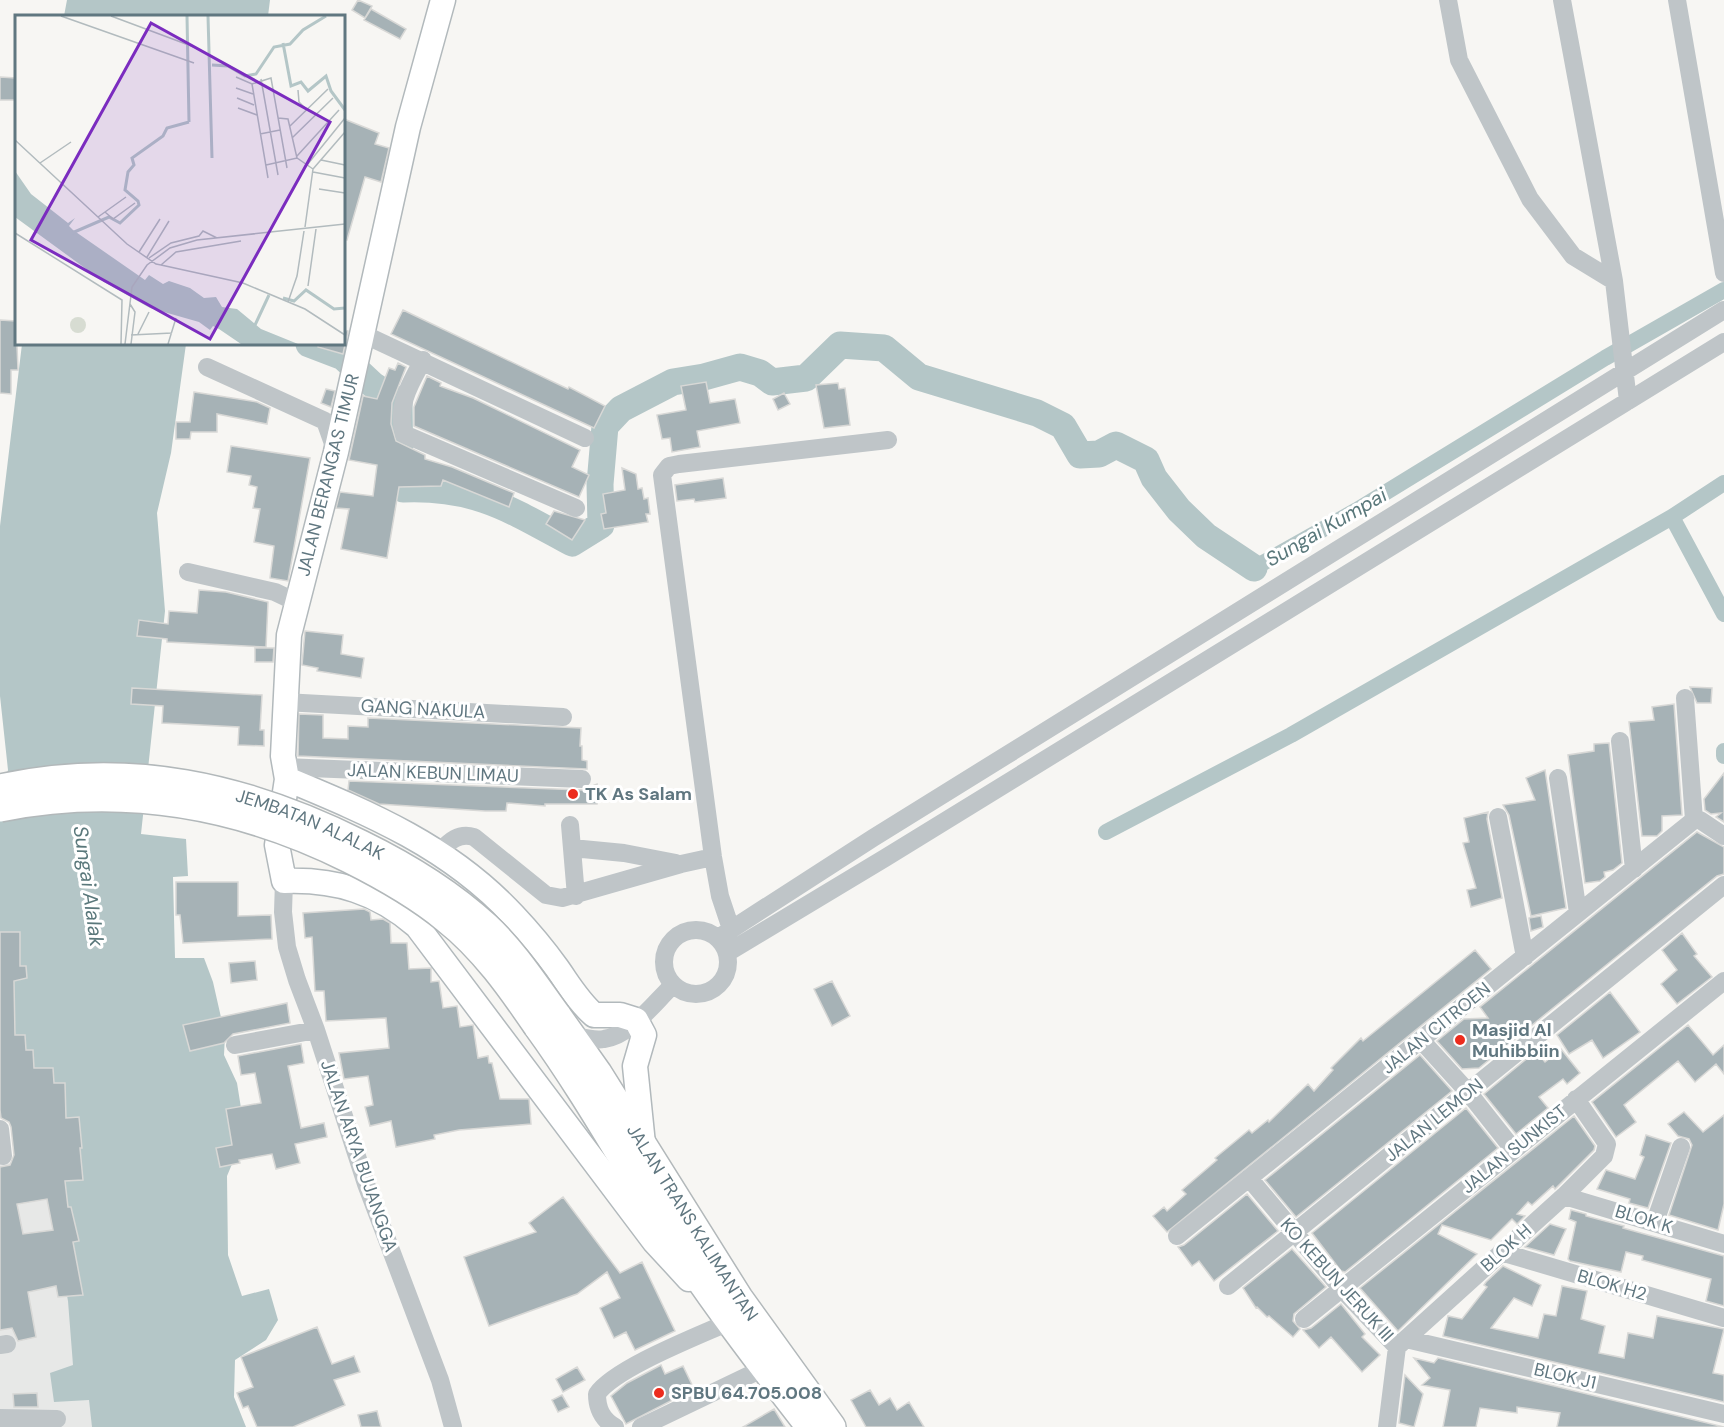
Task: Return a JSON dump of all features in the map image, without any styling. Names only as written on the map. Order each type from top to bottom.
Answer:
[{"type":"highway","name":"JEMBATAN ALALAK","points":[[0,788],[67,778],[162,780],[241,795],[307,818],[385,856],[451,898],[487,927],[511,952],[555,1025]]},
{"type":"highway","name":"JEMBATAN ALALAK","points":[[0,808],[76,798],[153,800],[198,805],[236,814],[309,839],[374,872],[447,919],[555,1025]]},
{"type":"highway","name":"JALAN TRANS KALIMANTAN","points":[[555,1025],[643,1146],[739,1298],[832,1427]]},
{"type":"highway","name":"JALAN TRANS KALIMANTAN","points":[[555,1025],[575,1081],[668,1232],[729,1322],[810,1427]]},
{"type":"main road","name":"JALAN BERANGAS TIMUR","points":[[284,881],[277,845],[286,773],[284,702],[289,635],[350,393],[408,126],[443,0]]},
{"type":"main road","points":[[286,773],[401,828],[438,853],[482,885],[511,913],[536,940],[581,1004],[594,1015],[620,1015],[636,1020],[645,1035],[635,1066],[643,1146]]},
{"type":"main road","points":[[284,881],[306,880],[359,890],[381,899],[417,926],[654,1241],[688,1279],[704,1285]]},
{"type":"street","points":[[1448,0],[1459,60],[1530,199],[1573,256],[1614,281]]},
{"type":"street","points":[[1562,0],[1614,281],[1628,401]]},
{"type":"street","points":[[1677,0],[1724,273]]},
{"type":"street","points":[[725,940],[1623,355],[1724,310]]},
{"type":"street","points":[[725,940],[916,840],[1628,401],[1723,342],[1724,321]]},
{"type":"street","points":[[363,334],[423,360],[585,438]]},
{"type":"street","points":[[423,360],[405,394],[401,415],[404,434],[576,508]]},
{"type":"street","points":[[207,368],[325,421],[336,452]]},
{"type":"street","points":[[725,940],[705,930],[692,930],[680,934],[670,942],[664,954],[664,967],[673,985],[688,994],[701,995],[713,991],[723,982],[728,971],[725,940],[720,896],[662,475],[669,466],[679,464],[888,440]]},
{"type":"street","points":[[188,572],[275,592],[296,602]]},
{"type":"street","points":[[1685,698],[1694,820],[1700,820],[1724,836]]},
{"type":"street","name":"GANG NAKULA","points":[[284,702],[563,717]]},
{"type":"street","points":[[1620,741],[1634,869]]},
{"type":"street","name":"JALAN KEBUN LIMAU","points":[[286,773],[582,779]]},
{"type":"street","points":[[1558,778],[1578,913]]},
{"type":"street","points":[[1498,817],[1525,957]]},
{"type":"street","name":"JALAN CITROEN","points":[[1178,1236],[1694,820]]},
{"type":"street","points":[[570,825],[576,896]]},
{"type":"street","points":[[438,853],[457,837],[465,834],[474,837],[546,895],[562,898],[713,857]]},
{"type":"street","points":[[572,848],[624,853],[681,864]]},
{"type":"street","name":"JALAN ARYA BUJANGGA","points":[[284,881],[283,912],[287,947],[366,1184],[440,1380],[453,1427]]},
{"type":"street","name":"JALAN LEMON","points":[[1228,1286],[1724,885]]},
{"type":"street","name":"JALAN SUNKIST","points":[[1304,1319],[1724,981]]},
{"type":"street","points":[[555,1025],[593,1040],[605,1039],[636,1020],[673,985]]},
{"type":"street","points":[[235,1045],[316,1030]]},
{"type":"street","points":[[1421,1040],[1468,1092],[1514,1149]]},
{"type":"street","name":"BLOK H","points":[[1401,1343],[1564,1196],[1604,1156],[1607,1144],[1576,1099]]},
{"type":"street","points":[[0,1129],[5,1155]]},
{"type":"street","points":[[1655,1222],[1681,1147]]},
{"type":"street","name":"KO KEBUN JERUK III","points":[[1249,1178],[1341,1287],[1401,1343],[1387,1427]]},
{"type":"street","name":"BLOK K","points":[[1564,1196],[1724,1243]]},
{"type":"street","name":"BLOK H2","points":[[1501,1252],[1724,1318]]},
{"type":"street","points":[[615,1427],[604,1420],[600,1412],[597,1394],[602,1387],[623,1372],[729,1322]]},
{"type":"street","name":"BLOK J1","points":[[1401,1343],[1724,1414]]},
{"type":"street","points":[[641,1427],[764,1368]]},
{"type":"street","points":[[0,1418],[57,1419]]},
{"type":"shaded area","points":[[9,1158],[13,1188],[62,1186],[100,1427],[0,1427],[0,1159]]},
{"type":"water","points":[[67,0],[270,0],[268,15],[64,15]]},
{"type":"water","name":"Sungai Alalak","points":[[22,345],[186,345],[171,453],[157,513],[165,611],[141,834],[186,839],[188,876],[173,877],[175,958],[204,958],[213,982],[225,1035],[224,1055],[237,1083],[245,1133],[227,1176],[228,1255],[242,1296],[269,1289],[278,1320],[266,1340],[235,1360],[234,1397],[246,1427],[92,1427],[89,1400],[54,1402],[50,1373],[73,1365],[68,1301],[36,1123],[0,984],[0,798],[8,770],[0,696],[0,526]]},
{"type":"building","points":[[358,0],[372,6],[365,18],[352,10]]},
{"type":"building","points":[[371,9],[406,29],[400,39],[364,20]]},
{"type":"building","points":[[0,77],[15,78],[15,100],[0,100]]},
{"type":"building","points":[[345,119],[379,133],[375,144],[389,148],[381,182],[365,177],[347,240],[345,240]]},
{"type":"building","points":[[403,310],[605,406],[594,428],[391,334]]},
{"type":"building","points":[[0,320],[15,321],[18,370],[11,370],[11,394],[0,393]]},
{"type":"building","points":[[318,345],[345,345],[343,354],[318,347]]},
{"type":"building","points":[[398,363],[406,367],[392,403],[391,424],[396,441],[425,455],[425,459],[452,467],[514,493],[509,507],[443,480],[441,486],[399,487],[387,558],[341,549],[349,509],[336,508],[340,492],[373,496],[377,465],[349,460],[363,396],[377,399],[389,368],[395,370]]},
{"type":"building","points":[[427,376],[441,383],[440,386],[473,398],[580,450],[572,467],[589,475],[579,497],[414,426],[414,407]]},
{"type":"building","points":[[706,382],[710,403],[735,399],[740,423],[697,431],[700,447],[672,452],[670,438],[662,439],[657,415],[686,410],[681,386]]},
{"type":"building","points":[[838,383],[839,389],[845,388],[850,425],[824,428],[816,385]]},
{"type":"building","points":[[326,389],[335,391],[331,407],[321,403]]},
{"type":"building","points":[[194,392],[257,402],[270,408],[267,424],[217,414],[217,432],[191,432],[190,439],[176,439],[176,422],[190,422]]},
{"type":"building","points":[[784,393],[790,404],[778,410],[773,399]]},
{"type":"building","points":[[231,446],[310,458],[288,581],[270,578],[274,546],[254,542],[260,509],[253,508],[257,487],[249,485],[251,476],[227,472]]},
{"type":"building","points":[[622,468],[636,474],[638,489],[642,488],[644,499],[648,498],[650,514],[646,514],[648,522],[604,529],[601,514],[606,513],[603,494],[625,490]]},
{"type":"building","points":[[723,478],[726,498],[695,502],[694,499],[677,501],[675,485]]},
{"type":"building","points":[[554,511],[585,520],[572,540],[546,524]]},
{"type":"building","points":[[199,590],[226,592],[268,602],[266,647],[167,642],[167,639],[137,636],[139,620],[168,624],[169,611],[197,613]]},
{"type":"building","points":[[305,631],[343,635],[341,654],[364,658],[361,678],[317,671],[318,668],[302,665]]},
{"type":"building","points":[[255,648],[274,648],[273,662],[255,662]]},
{"type":"building","points":[[1690,687],[1712,688],[1711,703],[1697,703]]},
{"type":"building","points":[[132,688],[262,695],[260,730],[264,730],[264,746],[238,745],[239,727],[162,723],[163,706],[131,704]]},
{"type":"building","points":[[1674,704],[1682,815],[1662,816],[1662,831],[1657,836],[1642,836],[1629,722],[1654,720],[1652,707]]},
{"type":"building","points":[[299,714],[323,715],[323,738],[348,739],[348,726],[368,727],[368,718],[581,728],[582,760],[587,761],[587,769],[298,756]]},
{"type":"building","points":[[1609,743],[1622,863],[1613,870],[1604,872],[1605,877],[1600,881],[1585,883],[1568,755],[1594,751],[1594,744]]},
{"type":"building","points":[[1545,770],[1566,908],[1531,916],[1509,815],[1503,805],[1535,800],[1526,778]]},
{"type":"building","points":[[1724,773],[1724,822],[1716,817],[1721,813],[1711,814],[1705,810],[1704,799]]},
{"type":"building","points":[[349,781],[582,790],[597,784],[597,804],[545,804],[545,806],[507,803],[506,811],[485,811],[379,804],[348,790]]},
{"type":"building","points":[[1488,812],[1487,819],[1502,898],[1471,907],[1467,890],[1476,888],[1463,843],[1469,842],[1464,818]]},
{"type":"building","points":[[1697,832],[1724,847],[1724,874],[1717,876],[1479,1068],[1462,1069],[1437,1041],[1464,1019],[1488,1018],[1480,1007]]},
{"type":"building","points":[[176,882],[238,882],[238,916],[271,915],[272,939],[183,943],[180,915],[176,915]]},
{"type":"building","points":[[364,909],[370,912],[371,920],[383,919],[390,923],[391,943],[407,943],[409,969],[431,968],[431,982],[439,981],[443,1008],[457,1006],[460,1027],[473,1025],[478,1058],[488,1056],[489,1063],[492,1063],[500,1099],[529,1099],[531,1124],[459,1130],[434,1135],[435,1139],[396,1147],[391,1121],[370,1126],[365,1107],[373,1105],[368,1076],[344,1079],[339,1053],[389,1048],[386,1018],[326,1021],[324,991],[315,991],[312,937],[305,938],[303,913]]},
{"type":"building","points":[[1541,916],[1543,927],[1531,931],[1529,918]]},
{"type":"building","points":[[0,932],[20,932],[20,966],[26,966],[27,978],[14,981],[15,1035],[25,1035],[26,1050],[33,1050],[34,1068],[53,1068],[54,1083],[65,1083],[66,1118],[79,1117],[83,1180],[65,1181],[68,1207],[71,1207],[79,1241],[73,1242],[83,1295],[58,1297],[56,1286],[28,1292],[36,1337],[18,1341],[12,1328],[0,1330],[0,1167],[10,1165],[14,1155],[11,1127],[9,1122],[1,1118]],"holes":[[[47,1199],[53,1230],[23,1234],[17,1204]]]},
{"type":"building","points":[[1682,933],[1697,954],[1694,956],[1712,977],[1677,1004],[1661,984],[1677,970],[1662,950]]},
{"type":"building","points":[[1475,950],[1491,969],[1167,1232],[1153,1216],[1164,1207],[1167,1211],[1186,1194],[1182,1190],[1217,1160],[1215,1158],[1249,1130],[1252,1133],[1268,1120],[1269,1122],[1308,1084],[1314,1091],[1333,1070],[1331,1068],[1361,1038],[1363,1041]]},
{"type":"building","points":[[255,961],[257,980],[231,983],[229,963]]},
{"type":"building","points":[[832,981],[850,1016],[832,1026],[814,989]]},
{"type":"building","points":[[1610,992],[1640,1032],[1603,1058],[1592,1040],[1569,1054],[1557,1035]]},
{"type":"building","points":[[287,1003],[290,1023],[233,1034],[224,1043],[190,1051],[183,1025]]},
{"type":"building","points":[[1688,1025],[1713,1055],[1724,1045],[1724,1074],[1716,1064],[1695,1082],[1678,1061],[1624,1105],[1636,1122],[1616,1137],[1592,1102]]},
{"type":"building","points":[[301,1044],[304,1063],[288,1066],[301,1128],[324,1123],[327,1137],[295,1144],[300,1163],[276,1169],[272,1154],[239,1160],[240,1163],[220,1167],[216,1148],[232,1145],[226,1109],[261,1103],[255,1073],[241,1075],[238,1056]]},
{"type":"building","points":[[1561,1049],[1580,1073],[1567,1084],[1563,1079],[1539,1097],[1548,1108],[1516,1134],[1484,1094],[1536,1051],[1545,1062]]},
{"type":"building","points":[[1420,1055],[1452,1091],[1296,1217],[1265,1180]]},
{"type":"building","points":[[1466,1108],[1498,1148],[1345,1272],[1341,1271],[1312,1233]]},
{"type":"building","points":[[1684,1112],[1703,1132],[1724,1115],[1724,1204],[1718,1230],[1669,1215],[1692,1145],[1689,1139],[1678,1136],[1668,1124]]},
{"type":"building","points":[[1574,1116],[1595,1146],[1594,1150],[1555,1189],[1553,1186],[1532,1205],[1528,1202],[1517,1214],[1525,1216],[1517,1224],[1512,1219],[1491,1240],[1442,1225],[1438,1234],[1477,1254],[1398,1331],[1360,1288]]},
{"type":"building","points":[[1646,1135],[1671,1143],[1648,1208],[1629,1203],[1630,1199],[1597,1189],[1606,1170],[1635,1179],[1644,1157],[1640,1155]]},
{"type":"building","points":[[1247,1194],[1278,1231],[1214,1281],[1199,1261],[1192,1266],[1178,1247],[1184,1245]]},
{"type":"building","points":[[563,1197],[620,1273],[642,1262],[675,1331],[635,1350],[626,1332],[614,1338],[600,1308],[620,1298],[607,1272],[577,1294],[489,1326],[464,1257],[536,1232],[529,1223]]},
{"type":"building","points":[[1571,1210],[1624,1226],[1623,1228],[1724,1256],[1724,1306],[1706,1301],[1711,1279],[1642,1260],[1643,1256],[1626,1252],[1621,1272],[1570,1261],[1568,1259],[1576,1222],[1569,1219]]},
{"type":"building","points":[[1550,1224],[1566,1229],[1554,1255],[1525,1247]]},
{"type":"building","points":[[1292,1249],[1326,1287],[1294,1314],[1293,1321],[1300,1329],[1293,1337],[1256,1308],[1243,1288]]},
{"type":"building","points":[[1503,1266],[1541,1285],[1532,1306],[1514,1298],[1491,1328],[1538,1338],[1544,1314],[1556,1316],[1562,1286],[1587,1291],[1581,1319],[1605,1326],[1599,1353],[1624,1358],[1628,1333],[1653,1338],[1657,1316],[1724,1329],[1713,1373],[1724,1375],[1724,1402],[1443,1336],[1448,1316],[1462,1319],[1487,1287],[1484,1285],[1486,1282]]},
{"type":"building","points":[[1341,1304],[1365,1334],[1362,1337],[1380,1355],[1362,1372],[1331,1337],[1319,1348],[1303,1330],[1311,1328]]},
{"type":"building","points":[[317,1327],[332,1364],[354,1356],[360,1372],[334,1380],[345,1405],[293,1427],[257,1427],[248,1406],[243,1408],[237,1393],[253,1387],[241,1357]]},
{"type":"building","points":[[1414,1358],[1434,1363],[1438,1358],[1724,1427],[1557,1427],[1560,1413],[1517,1407],[1517,1413],[1480,1408],[1476,1427],[1443,1427],[1450,1390],[1422,1385],[1430,1378]]},
{"type":"building","points":[[661,1365],[665,1374],[683,1366],[694,1389],[626,1424],[611,1396],[627,1383]]},
{"type":"building","points":[[577,1367],[585,1380],[563,1392],[556,1379]]},
{"type":"building","points":[[1405,1375],[1423,1394],[1414,1427],[1399,1423]]},
{"type":"building","points":[[870,1390],[879,1405],[890,1398],[897,1410],[909,1402],[924,1427],[866,1427],[851,1400]]},
{"type":"building","points":[[37,1393],[38,1407],[14,1407],[13,1394]]},
{"type":"building","points":[[562,1395],[569,1407],[558,1412],[552,1400]]},
{"type":"building","points":[[774,1409],[785,1427],[743,1427]]},
{"type":"building","points":[[377,1411],[381,1427],[361,1427],[358,1415]]},
{"type":"waterway","name":"Sungai Kumpai","points":[[1254,568],[1357,510],[1605,358],[1724,290]]},
{"type":"waterway","name":"Sungai Kumpai","points":[[312,345],[343,357],[373,385],[399,402],[400,476],[403,489],[452,492],[492,502],[572,543],[601,525],[600,484],[605,426],[621,409],[673,382],[704,377],[740,367],[760,373],[772,382],[806,378],[840,345],[884,348],[919,377],[1037,413],[1063,426],[1080,455],[1099,454],[1116,445],[1146,460],[1154,478],[1179,510],[1206,536],[1254,568]]},
{"type":"waterway","points":[[1106,832],[1291,735],[1672,517],[1724,483]]},
{"type":"waterway","name":"Sungai Kumpai","points":[[1672,517],[1724,614]]},
{"type":"waterway","name":"Sungai Kumpai","points":[[1724,751],[1724,756]]},
{"type":"place","name":"TK As Salam","points":[[573,794]]},
{"type":"place","name":"Masjid Al Muhibbiin","points":[[1460,1040]]},
{"type":"place","name":"SPBU 64.705.008","points":[[659,1393]]}]
